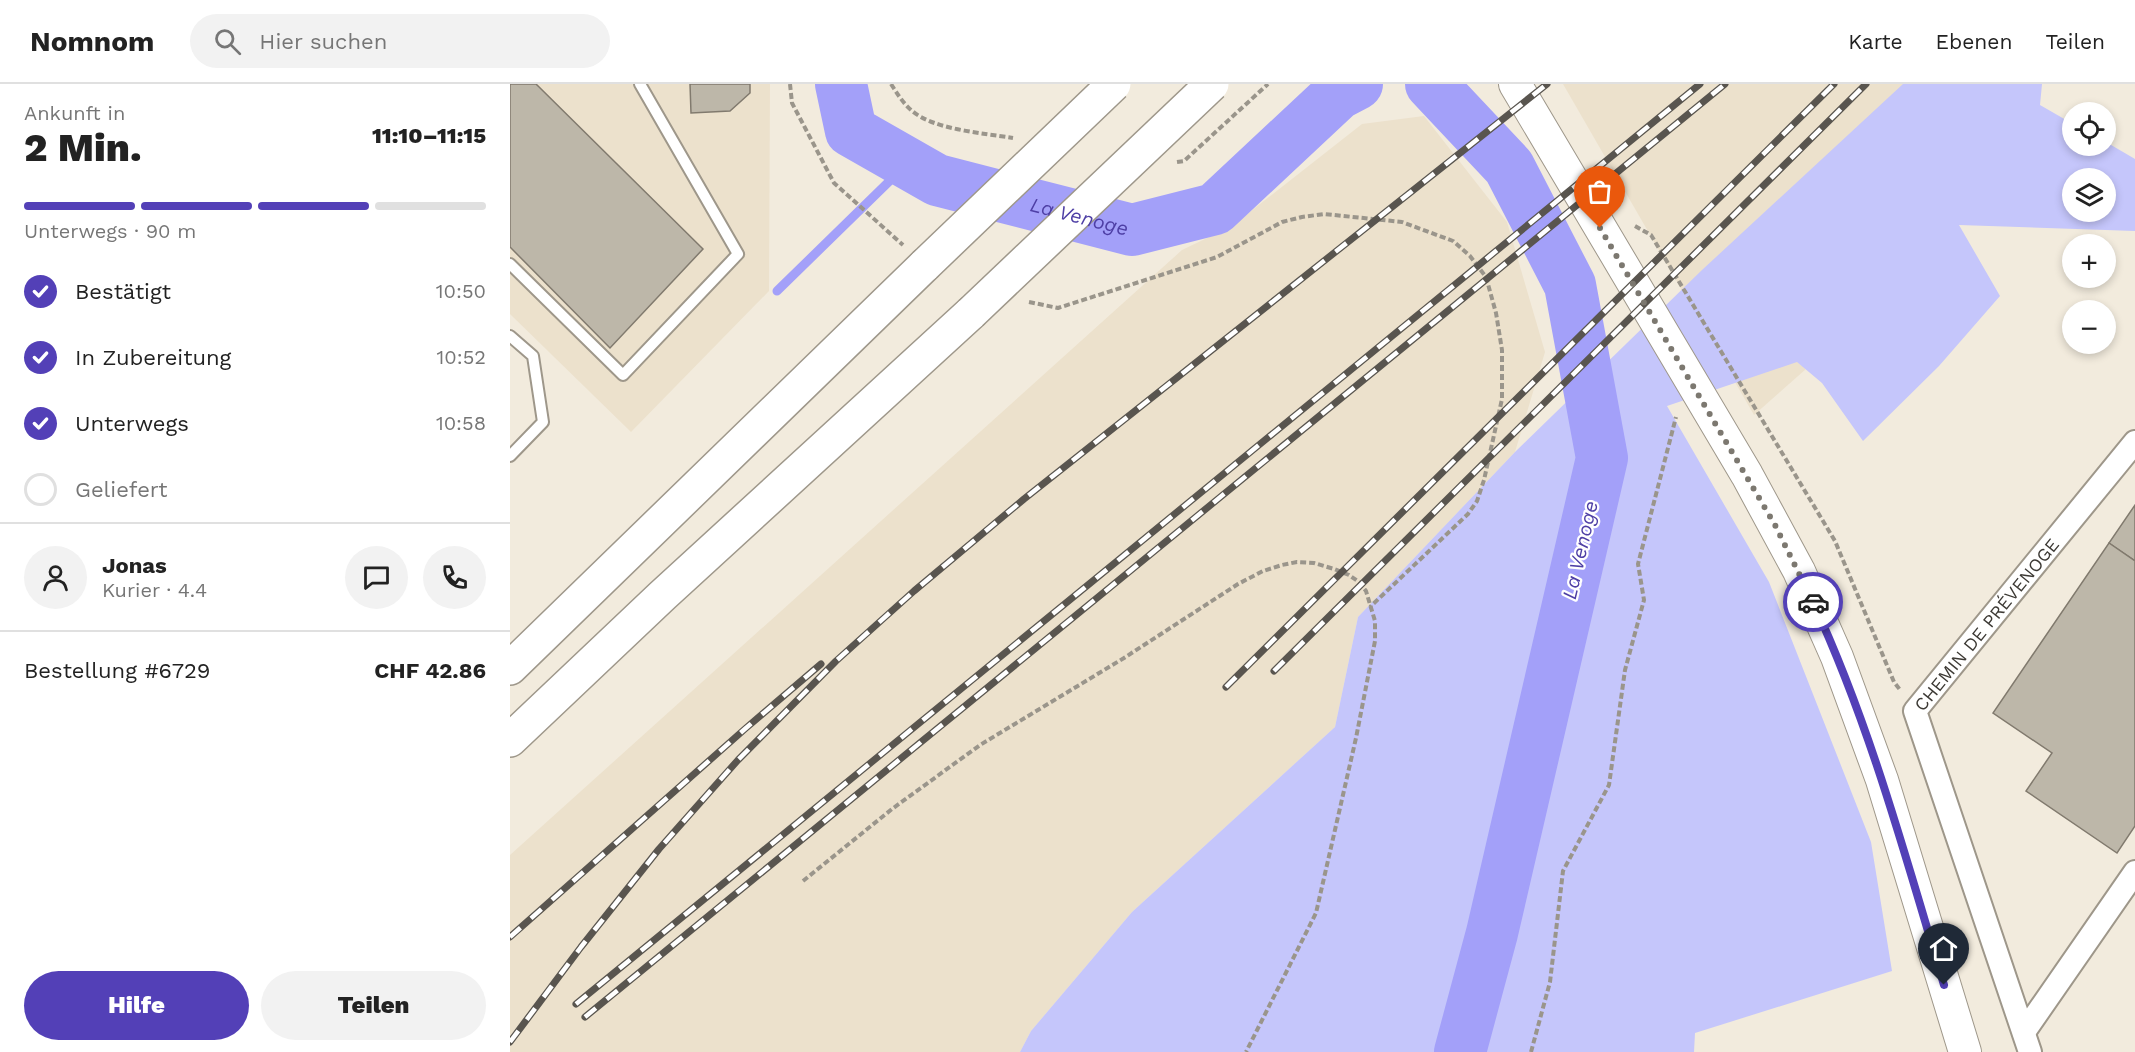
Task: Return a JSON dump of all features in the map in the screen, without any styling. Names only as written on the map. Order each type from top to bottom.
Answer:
[{"type":"highway","points":[[510,668],[1114,84]]},
{"type":"highway","points":[[510,740],[662,596],[971,313],[1212,84]]},
{"type":"main road","points":[[1515,84],[1747,475],[1798,571],[1837,657],[1875,758],[1965,1052]]},
{"type":"street","name":"CHEMIN DE PRÉVENOGE","points":[[2027,1042],[1915,711],[2135,442]]},
{"type":"street","name":"CHEMIN DE PRÉVENOGE","points":[[2027,1042],[2135,873]]},
{"type":"lane","points":[[510,264],[623,375],[738,254],[640,84]]},
{"type":"lane","points":[[510,336],[533,356],[543,422],[510,456]]},
{"type":"path","points":[[790,84],[792,104],[834,183],[864,210]]},
{"type":"path","points":[[1058,308],[1217,257],[1282,222],[1324,214],[1402,222],[1453,241],[1470,256],[1486,277],[1496,313],[1502,351],[1502,399],[1484,480],[1477,501],[1467,514],[1370,607]]},
{"type":"path","points":[[1634,225],[1651,235],[1835,541],[1894,682],[1915,711]]},
{"type":"path","points":[[1531,1052],[1550,982],[1563,871],[1609,786],[1625,670],[1644,600],[1638,564],[1679,408]]},
{"type":"path","points":[[803,881],[892,809],[980,745],[1124,658],[1239,584],[1263,571],[1297,562],[1314,563],[1334,569],[1349,575],[1366,591],[1375,621],[1375,641],[1356,738],[1316,913],[1246,1052]]},
{"type":"shaded area","points":[[510,84],[770,84],[769,291],[631,432],[510,314]]},
{"type":"shaded area","points":[[1563,84],[2022,84],[1901,285],[1754,415]]},
{"type":"shaded area","points":[[1903,84],[2042,84],[2040,105],[2062,118],[2062,156],[2116,156],[2116,148],[2135,159],[2135,231],[1959,225],[2000,296],[1939,366],[1863,441],[1822,383],[1797,362],[1667,406],[1769,582],[1871,842],[1892,971],[1695,1033],[1694,1052],[1020,1052],[1031,1031],[1132,912],[1335,727],[1358,617],[1515,452],[1702,270]]},
{"type":"shaded area","points":[[1424,116],[1507,222],[1545,352],[1515,452],[1358,617],[1335,727],[1132,912],[1031,1031],[1020,1052],[510,1052],[510,855],[1182,250],[1232,226],[1362,124]]},
{"type":"building","points":[[510,84],[536,84],[703,249],[610,348],[510,247]]},
{"type":"building","points":[[690,84],[750,84],[750,93],[730,111],[691,113]]},
{"type":"building","points":[[2135,505],[2135,561],[2109,543]]},
{"type":"building","points":[[2109,543],[2135,561],[2135,826],[2117,853],[2026,791],[2052,753],[1993,713]]},
{"type":"waterway","name":"La Venoge","points":[[841,84],[851,131],[937,180],[1132,230],[1215,209],[1338,94],[1357,84]]},
{"type":"waterway","name":"La Venoge","points":[[1431,84],[1509,167],[1570,285],[1602,458],[1492,933],[1460,1052]]},
{"type":"waterway","points":[[777,291],[908,163]]},
{"type":"railway","points":[[510,1042],[581,947],[659,849],[738,760],[836,661],[914,591],[1024,499],[1547,84]]},
{"type":"railway","points":[[576,1004],[1700,84]]},
{"type":"railway","points":[[585,1017],[1725,84]]},
{"type":"railway","points":[[1226,687],[1834,84]]},
{"type":"railway","points":[[1274,671],[1866,84]]},
{"type":"railway","points":[[510,937],[821,664]]},
{"type":"way so far","points":[[1600,228],[1775,525],[1813,602]]},
{"type":"route","points":[[1813,602],[1856,704],[1892,808],[1944,985]]}]
